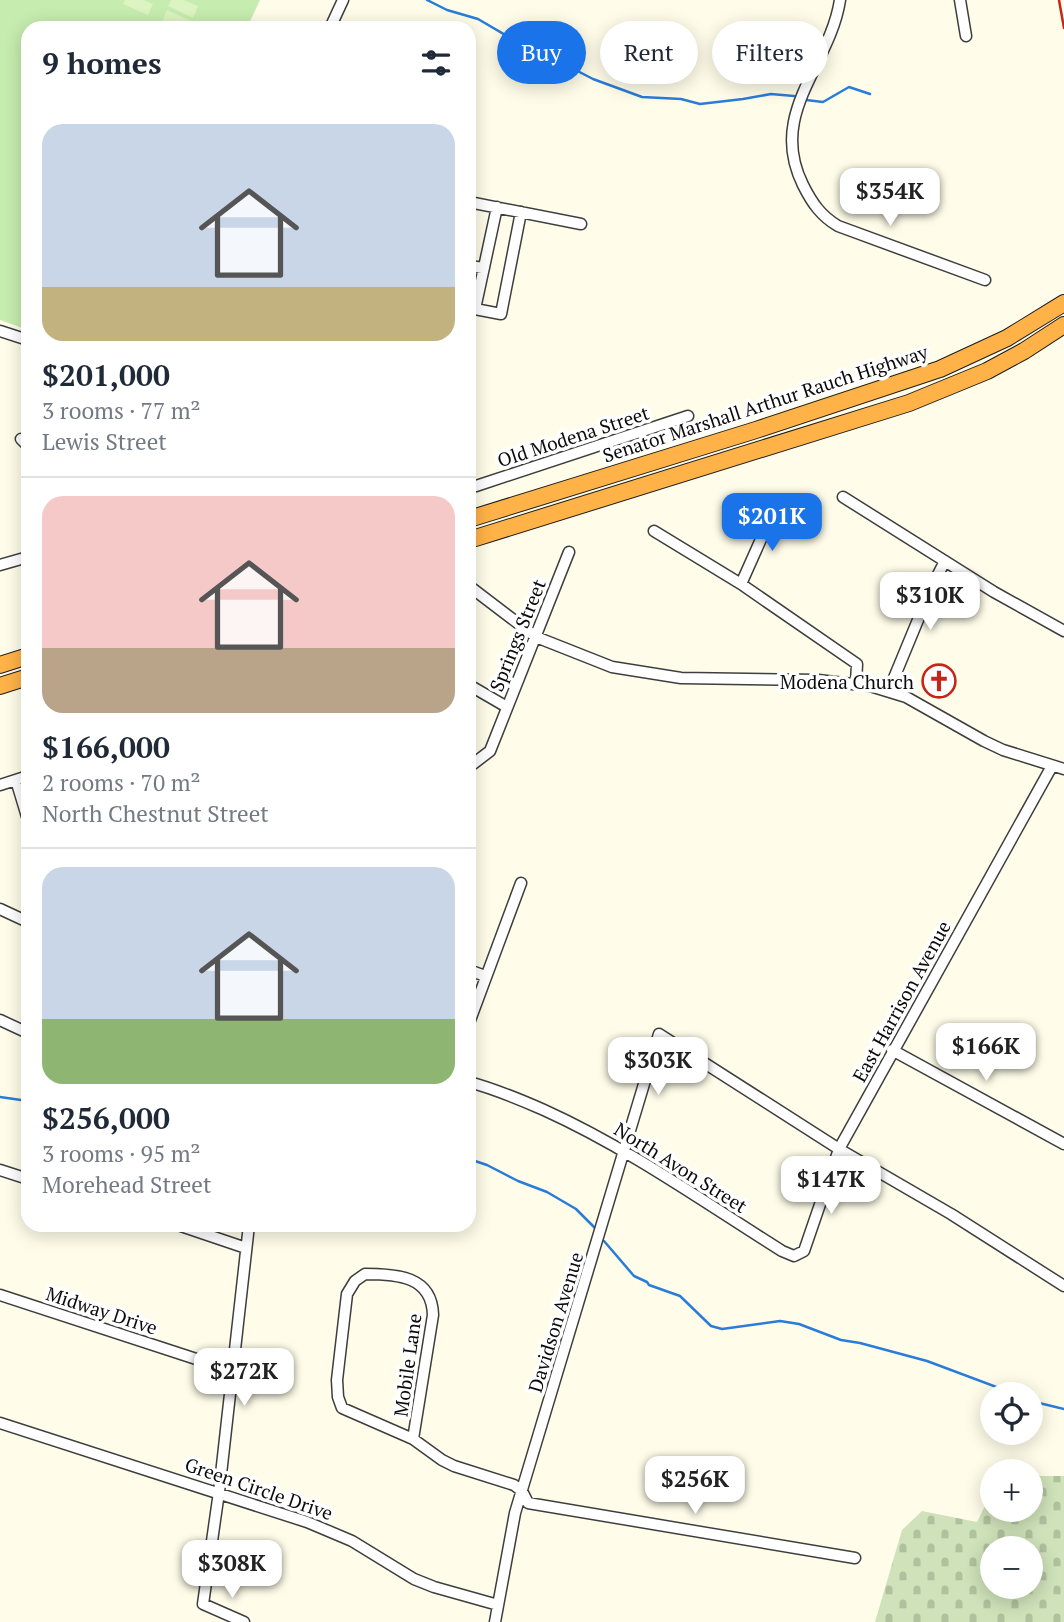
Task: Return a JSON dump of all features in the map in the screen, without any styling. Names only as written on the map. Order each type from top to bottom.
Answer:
[{"type":"highway","points":[[1007,338],[1064,292]]},
{"type":"highway","name":"Senator Marshall Arthur Rauch Highway","points":[[476,517],[756,430],[940,369],[1007,338],[1064,303]]},
{"type":"highway","points":[[476,538],[909,402],[987,371],[1064,326]]},
{"type":"highway","points":[[0,666],[21,658]]},
{"type":"highway","points":[[0,686],[21,679]]},
{"type":"street","points":[[333,21],[343,0]]},
{"type":"street","points":[[840,0],[836,22],[798,102],[793,123],[792,142],[798,170],[811,200],[823,217],[838,226],[985,280]]},
{"type":"street","points":[[960,0],[966,37]]},
{"type":"street","points":[[476,203],[581,224]]},
{"type":"street","points":[[476,304],[497,207]]},
{"type":"street","points":[[476,309],[501,314],[521,212]]},
{"type":"street","points":[[476,266],[484,268]]},
{"type":"street","points":[[0,331],[21,338]]},
{"type":"street","name":"Old Modena Street","points":[[476,485],[688,416]]},
{"type":"street","points":[[843,497],[1064,631]]},
{"type":"street","points":[[741,584],[774,510]]},
{"type":"street","points":[[654,531],[741,584],[857,664],[856,684]]},
{"type":"street","name":"Springs Street","points":[[476,762],[490,751],[569,552]]},
{"type":"street","points":[[0,565],[21,559]]},
{"type":"street","points":[[888,691],[945,561]]},
{"type":"street","points":[[476,591],[536,638],[612,667],[681,678],[818,680],[888,691],[925,706],[984,741],[1064,769]]},
{"type":"street","points":[[476,689],[507,707]]},
{"type":"street","name":"East Harrison Avenue","points":[[794,1256],[804,1251],[839,1149],[1052,766]]},
{"type":"street","points":[[0,785],[21,778]]},
{"type":"street","points":[[16,780],[21,797]]},
{"type":"street","points":[[476,1002],[521,883]]},
{"type":"street","points":[[0,909],[21,917]]},
{"type":"street","points":[[476,972],[485,975]]},
{"type":"street","points":[[0,1020],[21,1029]]},
{"type":"street","name":"Davidson Avenue","points":[[495,1622],[522,1491],[659,1034],[839,1149]]},
{"type":"street","points":[[892,1050],[1064,1144]]},
{"type":"street","name":"North Avon Street","points":[[476,1085],[494,1089],[526,1103],[625,1152],[794,1256]]},
{"type":"street","points":[[839,1149],[951,1214],[1064,1286]]},
{"type":"street","points":[[0,1170],[21,1177]]},
{"type":"street","points":[[199,1232],[246,1248]]},
{"type":"street","points":[[244,1622],[203,1604],[219,1492],[248,1232]]},
{"type":"street","name":"Mobile Lane","points":[[414,1439],[433,1300],[427,1290],[414,1282],[384,1274],[365,1273],[355,1281],[347,1294],[337,1380],[342,1408],[414,1439],[454,1466],[514,1485],[522,1491],[527,1503],[855,1558]]},
{"type":"street","name":"Midway Drive","points":[[0,1295],[233,1371]]},
{"type":"street","name":"Green Circle Drive","points":[[0,1423],[219,1492],[338,1534],[433,1587],[498,1605]]},
{"type":"green space","points":[[0,0],[260,0],[250,21],[21,21],[21,328],[0,320]]},
{"type":"green space","points":[[125,0],[144,0],[153,4],[148,15],[123,4]]},
{"type":"green space","points":[[171,0],[184,0],[198,6],[193,18],[168,6]]},
{"type":"green space","points":[[167,10],[191,21],[162,21]]},
{"type":"green space","points":[[1043,1476],[1064,1476],[1064,1622],[875,1622],[902,1530],[922,1511],[977,1522],[980,1516],[980,1522],[1043,1522]]},
{"type":"waterway","points":[[427,0],[447,10],[478,19],[524,46],[562,59],[564,64],[593,79],[642,97],[681,99],[700,104],[771,94],[794,96]]},
{"type":"waterway","points":[[806,100],[823,102],[849,87],[870,94]]},
{"type":"waterway","points":[[0,1097],[21,1100]]},
{"type":"waterway","points":[[476,1161],[547,1192],[576,1209],[596,1229]]},
{"type":"waterway","points":[[604,1241],[634,1276],[649,1285],[680,1296],[711,1326],[722,1329],[780,1321],[799,1324],[841,1340],[927,1361],[983,1382]]},
{"type":"waterway","points":[[1043,1404],[1064,1409]]},
{"type":"railway","points":[[1059,0],[1064,28]]},
{"type":"place","name":"Modena Church","points":[[939,681]]}]
